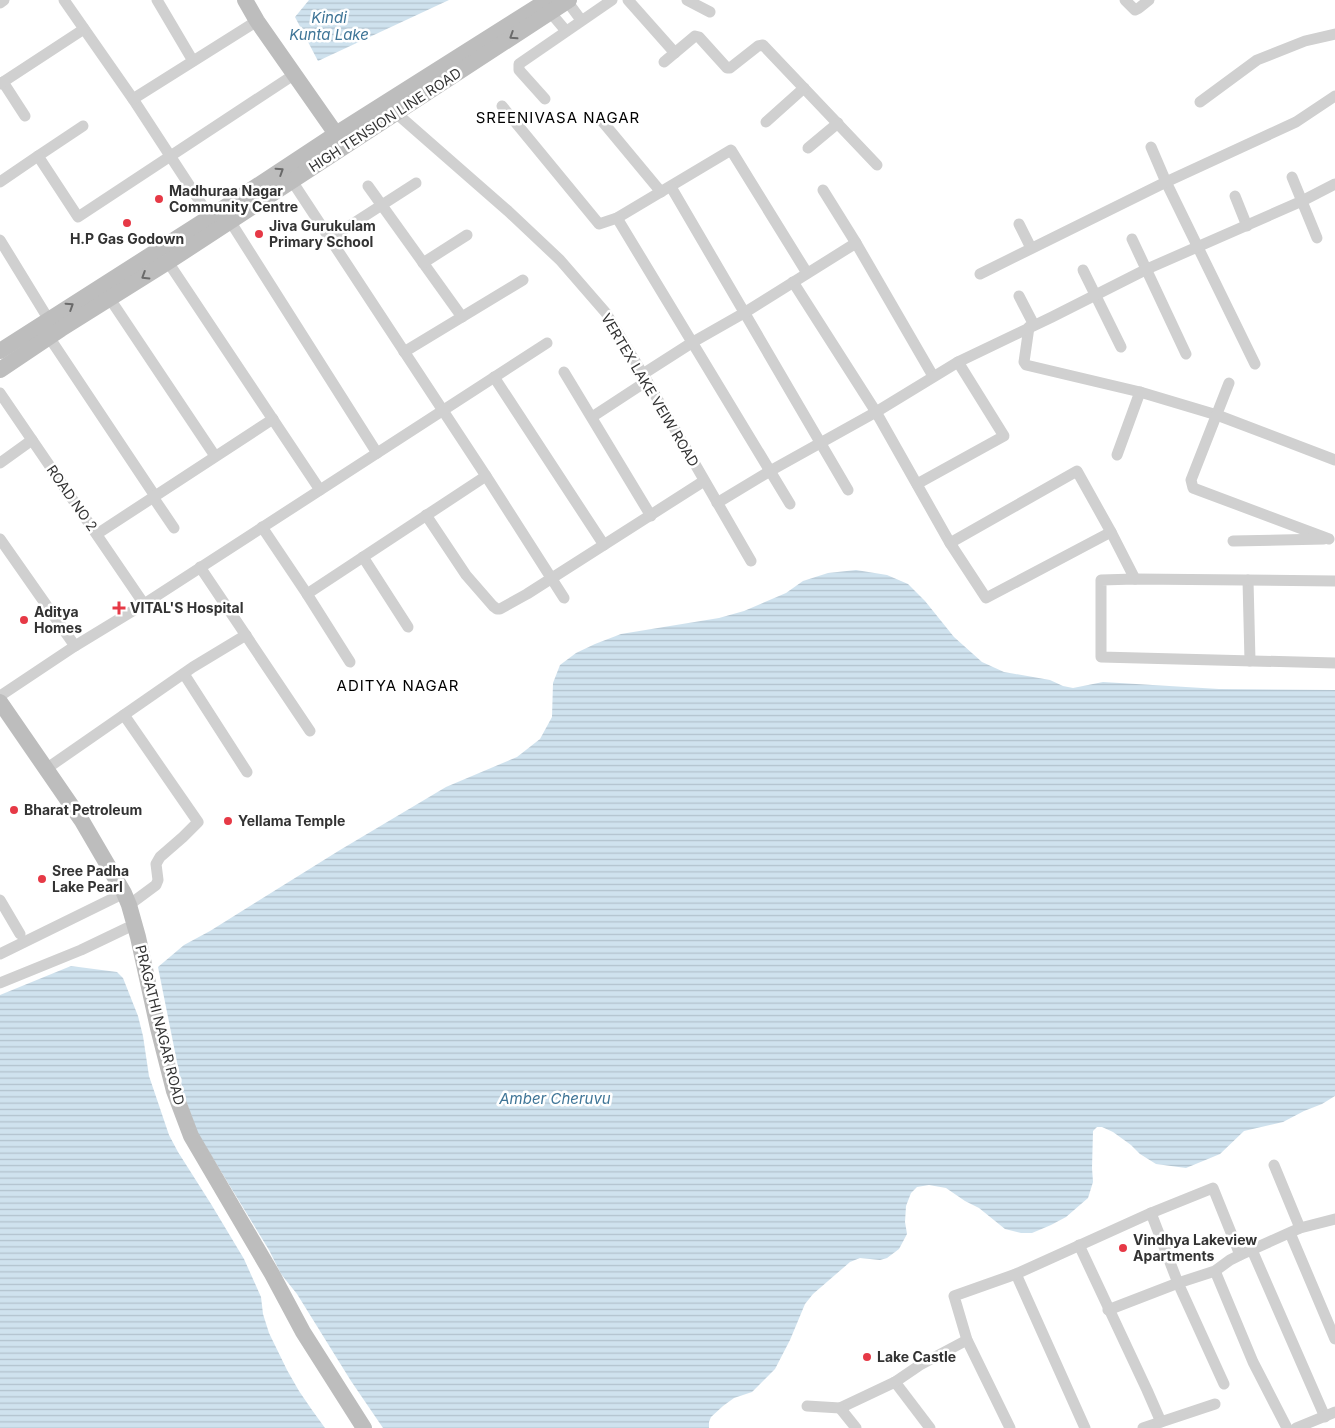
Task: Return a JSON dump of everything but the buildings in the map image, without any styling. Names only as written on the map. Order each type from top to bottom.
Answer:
[{"type":"main road","points":[[245,0],[257,21],[336,134]]},
{"type":"main road","name":"HIGH TENSION LINE ROAD","points":[[0,352],[336,134],[549,6],[568,0]]},
{"type":"main road","name":"HIGH TENSION LINE ROAD","points":[[0,370],[396,113],[549,6]]},
{"type":"main road","points":[[0,702],[46,769],[123,901],[123,911],[160,1072],[181,1132],[303,1348],[352,1428]]},
{"type":"main road","points":[[0,713],[78,823]]},
{"type":"main road","name":"PRAGATHI NAGAR ROAD","points":[[123,901],[138,937],[174,1091],[191,1136],[272,1274],[303,1332],[364,1428]]},
{"type":"street","points":[[0,3],[4,0]]},
{"type":"street","points":[[64,0],[134,100],[210,217]]},
{"type":"street","points":[[157,0],[193,61]]},
{"type":"street","points":[[568,0],[582,20]]},
{"type":"street","points":[[545,99],[519,70],[519,64],[612,0]]},
{"type":"street","points":[[628,0],[675,53]]},
{"type":"street","points":[[687,0],[710,12]]},
{"type":"street","points":[[1125,0],[1135,10],[1149,0]]},
{"type":"street","points":[[549,6],[566,31]]},
{"type":"street","points":[[134,100],[257,21]]},
{"type":"street","points":[[25,116],[1,83],[84,29]]},
{"type":"street","points":[[1200,102],[1257,60],[1305,41],[1335,34]]},
{"type":"street","points":[[664,62],[697,36],[725,67],[729,68],[758,46],[763,46],[877,164]]},
{"type":"street","points":[[38,156],[78,217],[295,74]]},
{"type":"street","points":[[766,122],[804,88]]},
{"type":"street","points":[[980,274],[1166,182],[1296,122],[1335,96]]},
{"type":"street","points":[[502,106],[599,224],[617,218],[731,150],[807,274]]},
{"type":"street","name":"VERTEX LAKE VEIW ROAD","points":[[396,113],[508,211],[560,260],[606,313],[751,561]]},
{"type":"street","points":[[602,121],[666,190],[744,314],[848,490]]},
{"type":"street","points":[[808,148],[838,123]]},
{"type":"street","points":[[0,182],[84,126]]},
{"type":"street","points":[[1151,147],[1166,182],[1255,364]]},
{"type":"street","points":[[1292,177],[1316,238]]},
{"type":"street","points":[[292,181],[328,239],[443,410],[564,598]]},
{"type":"street","points":[[328,239],[416,183]]},
{"type":"street","points":[[717,503],[876,412],[958,362],[1146,269],[1247,226],[1335,184]]},
{"type":"street","points":[[368,186],[462,317]]},
{"type":"street","points":[[823,190],[933,376]]},
{"type":"street","points":[[1235,196],[1247,226]]},
{"type":"street","points":[[617,218],[790,504]]},
{"type":"street","points":[[230,221],[377,453]]},
{"type":"street","points":[[1019,224],[1030,248]]},
{"type":"street","points":[[423,263],[467,235]]},
{"type":"street","points":[[1132,239],[1186,354]]},
{"type":"street","points":[[0,240],[4,254],[49,320],[50,337],[174,528]]},
{"type":"street","points":[[592,417],[693,342],[744,314],[856,243]]},
{"type":"street","points":[[168,262],[320,490]]},
{"type":"street","points":[[1083,270],[1121,347]]},
{"type":"street","points":[[404,352],[523,280]]},
{"type":"street","points":[[793,282],[876,412],[950,543],[986,598],[1111,532]]},
{"type":"street","points":[[1019,296],[1031,326],[1024,362],[1026,365],[1140,392],[1217,415],[1335,460]]},
{"type":"street","points":[[110,298],[215,456]]},
{"type":"street","points":[[0,696],[547,343]]},
{"type":"street","points":[[917,484],[1004,436],[958,362]]},
{"type":"street","points":[[564,372],[651,516]]},
{"type":"street","points":[[494,377],[604,545]]},
{"type":"street","points":[[1229,383],[1191,480],[1193,488],[1332,539]]},
{"type":"street","points":[[1117,454],[1140,392]]},
{"type":"street","name":"ROAD NO 2","points":[[0,393],[144,604]]},
{"type":"street","points":[[97,534],[273,419]]},
{"type":"street","points":[[0,463],[32,440]]},
{"type":"street","points":[[950,543],[1077,471],[1135,579]]},
{"type":"street","points":[[307,594],[486,476]]},
{"type":"street","points":[[426,516],[466,575],[494,608],[502,608],[704,481]]},
{"type":"street","points":[[262,527],[350,662]]},
{"type":"street","points":[[0,539],[75,646]]},
{"type":"street","points":[[1233,541],[1332,539]]},
{"type":"street","points":[[363,557],[408,627]]},
{"type":"street","points":[[200,567],[310,731]]},
{"type":"street","points":[[1335,581],[1101,580],[1101,657],[1335,663]]},
{"type":"street","points":[[1248,580],[1250,661]]},
{"type":"street","points":[[46,769],[193,667],[246,635]]},
{"type":"street","points":[[184,674],[247,772]]},
{"type":"street","points":[[0,954],[156,885],[158,880],[156,864],[160,857],[198,822],[124,715]]},
{"type":"street","points":[[0,900],[20,934]]},
{"type":"street","points":[[0,983],[81,950],[127,928]]},
{"type":"street","points":[[1274,1165],[1312,1286],[1335,1339]]},
{"type":"street","points":[[1010,1428],[968,1340],[954,1296],[1016,1274],[1151,1213],[1213,1188],[1235,1257]]},
{"type":"street","points":[[1151,1213],[1178,1283],[1224,1384]]},
{"type":"street","points":[[1108,1310],[1215,1271],[1235,1257],[1295,1231],[1334,1221]]},
{"type":"street","points":[[1079,1246],[1147,1390],[1168,1423]]},
{"type":"street","points":[[1252,1250],[1330,1415],[1296,1428]]},
{"type":"street","points":[[1215,1271],[1253,1362],[1287,1428]]},
{"type":"street","points":[[1016,1274],[1085,1428]]},
{"type":"street","points":[[807,1406],[840,1408],[895,1382],[920,1365],[968,1340]]},
{"type":"street","points":[[895,1382],[930,1428]]},
{"type":"street","points":[[1143,1428],[1168,1423],[1215,1404]]},
{"type":"street","points":[[840,1408],[856,1428]]},
{"type":"water","name":"Kindi Kunta Lake","points":[[309,0],[449,0],[318,61],[295,17]]},
{"type":"water","name":"Amber Cheruvu","points":[[856,570],[887,575],[908,584],[925,601],[954,637],[982,662],[1004,672],[1050,680],[1073,688],[1103,682],[1219,689],[1335,690],[1335,1096],[1283,1122],[1244,1131],[1220,1154],[1186,1168],[1156,1164],[1140,1154],[1113,1132],[1097,1127],[1093,1131],[1093,1182],[1088,1198],[1066,1217],[1032,1233],[1021,1233],[1005,1229],[979,1208],[946,1188],[929,1185],[917,1187],[911,1193],[906,1206],[905,1222],[907,1234],[899,1249],[887,1258],[880,1260],[860,1258],[850,1262],[813,1294],[805,1304],[775,1369],[752,1392],[734,1398],[723,1406],[711,1417],[709,1428],[383,1428],[351,1381],[297,1294],[281,1274],[269,1250],[197,1132],[183,1092],[158,967],[184,945],[446,787],[517,757],[540,739],[552,717],[553,683],[560,665],[576,653],[621,634],[719,618],[744,611],[786,593],[803,581],[828,573]]},
{"type":"water","points":[[71,966],[117,972],[123,978],[138,1016],[149,1076],[169,1135],[244,1259],[261,1297],[263,1314],[269,1333],[299,1391],[325,1428],[0,1428],[0,995]]},
{"type":"place","name":"Madhuraa Nagar Community Centre","points":[[159,199]]},
{"type":"place","name":"H.P Gas Godown","points":[[127,223]]},
{"type":"place","name":"Jiva Gurukulam Primary School","points":[[259,234]]},
{"type":"place","name":"VITAL'S Hospital","points":[[119,608]]},
{"type":"place","name":"Aditya Homes","points":[[24,620]]},
{"type":"place","name":"Bharat Petroleum","points":[[14,810]]},
{"type":"place","name":"Yellama Temple","points":[[228,821]]},
{"type":"place","name":"Sree Padha Lake Pearl","points":[[42,879]]},
{"type":"place","name":"Vindhya Lakeview Apartments","points":[[1123,1248]]},
{"type":"place","name":"Lake Castle","points":[[867,1357]]},
{"type":"district","name":"SREENIVASA NAGAR","points":[[558,118]]},
{"type":"district","name":"ADITYA NAGAR","points":[[398,686]]}]
